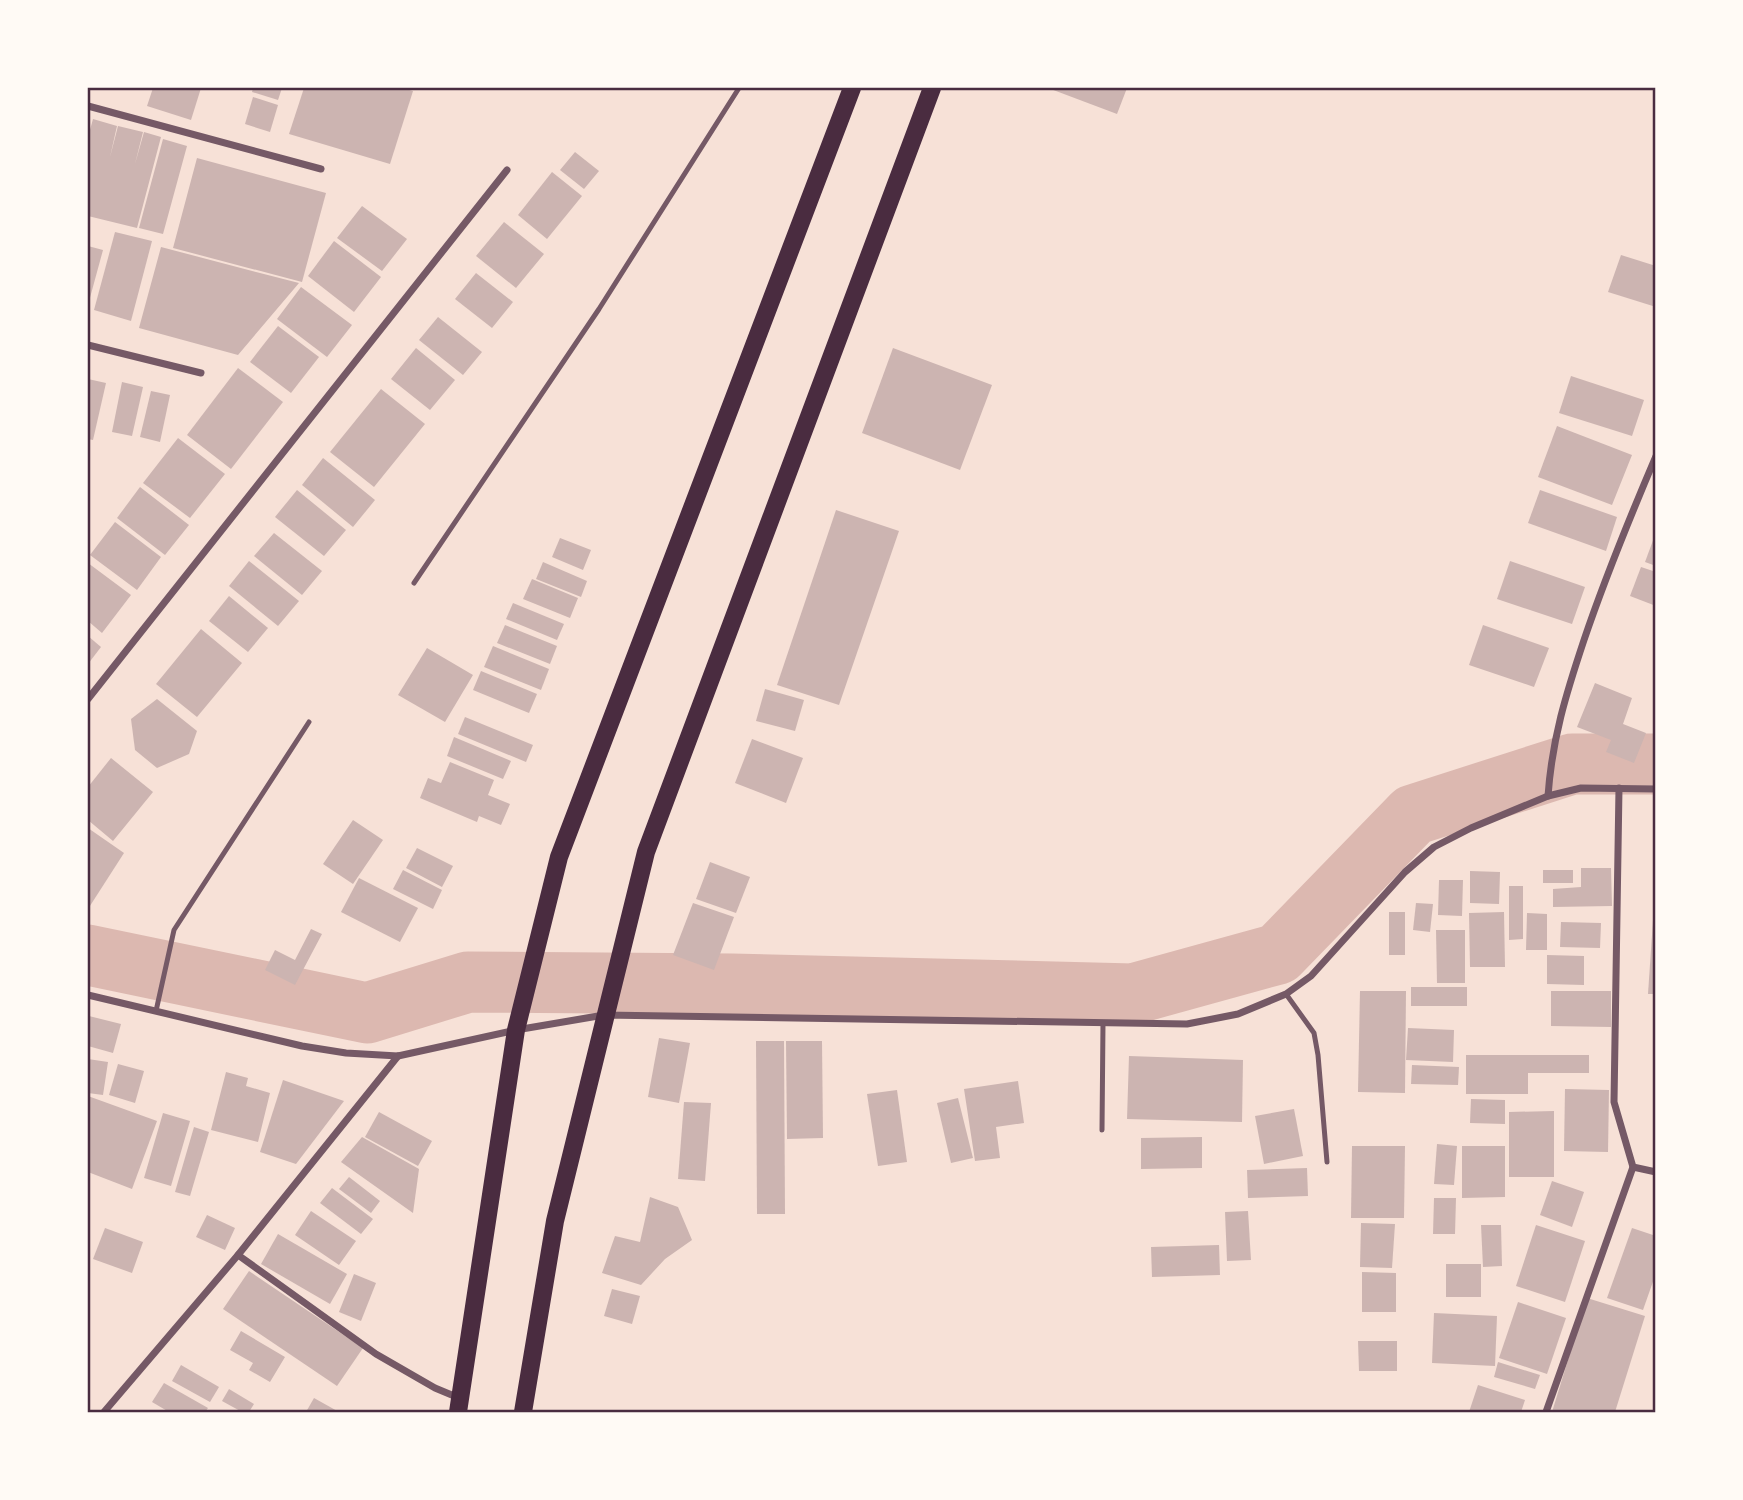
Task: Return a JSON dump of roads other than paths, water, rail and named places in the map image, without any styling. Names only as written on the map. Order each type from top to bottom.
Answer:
[{"type":"main road","points":[[459,1405],[516,1030],[559,857],[852,88]]},
{"type":"main road","points":[[523,1412],[555,1221],[646,852],[932,88]]},
{"type":"street","points":[[88,106],[321,169]]},
{"type":"street","points":[[88,699],[507,170]]},
{"type":"street","points":[[88,345],[201,373]]},
{"type":"street","points":[[1548,796],[1552,750],[1561,708],[1606,577],[1656,456]]},
{"type":"street","points":[[88,995],[302,1046],[346,1053],[398,1056],[516,1030],[604,1015],[1187,1024],[1213,1021],[1238,1014],[1286,994],[1311,976],[1405,872],[1434,847],[1471,828],[1548,796],[1581,788],[1656,789]]},
{"type":"street","points":[[1546,1412],[1633,1167],[1614,1102],[1619,788]]},
{"type":"street","points":[[104,1412],[237,1255],[398,1056]]},
{"type":"street","points":[[1633,1167],[1656,1172]]},
{"type":"street","points":[[237,1255],[376,1354],[459,1405]]},
{"type":"lane","points":[[414,583],[599,309],[739,88]]},
{"type":"lane","points":[[156,1011],[174,930],[309,722]]},
{"type":"lane","points":[[1286,994],[1314,1033],[1327,1161]]},
{"type":"lane","points":[[1102,1130],[1103,1023]]},
{"type":"waterway","points":[[88,955],[367,1013],[468,982],[732,984],[1133,994],[1278,954],[1413,815],[1572,764],[1656,764]]}]
